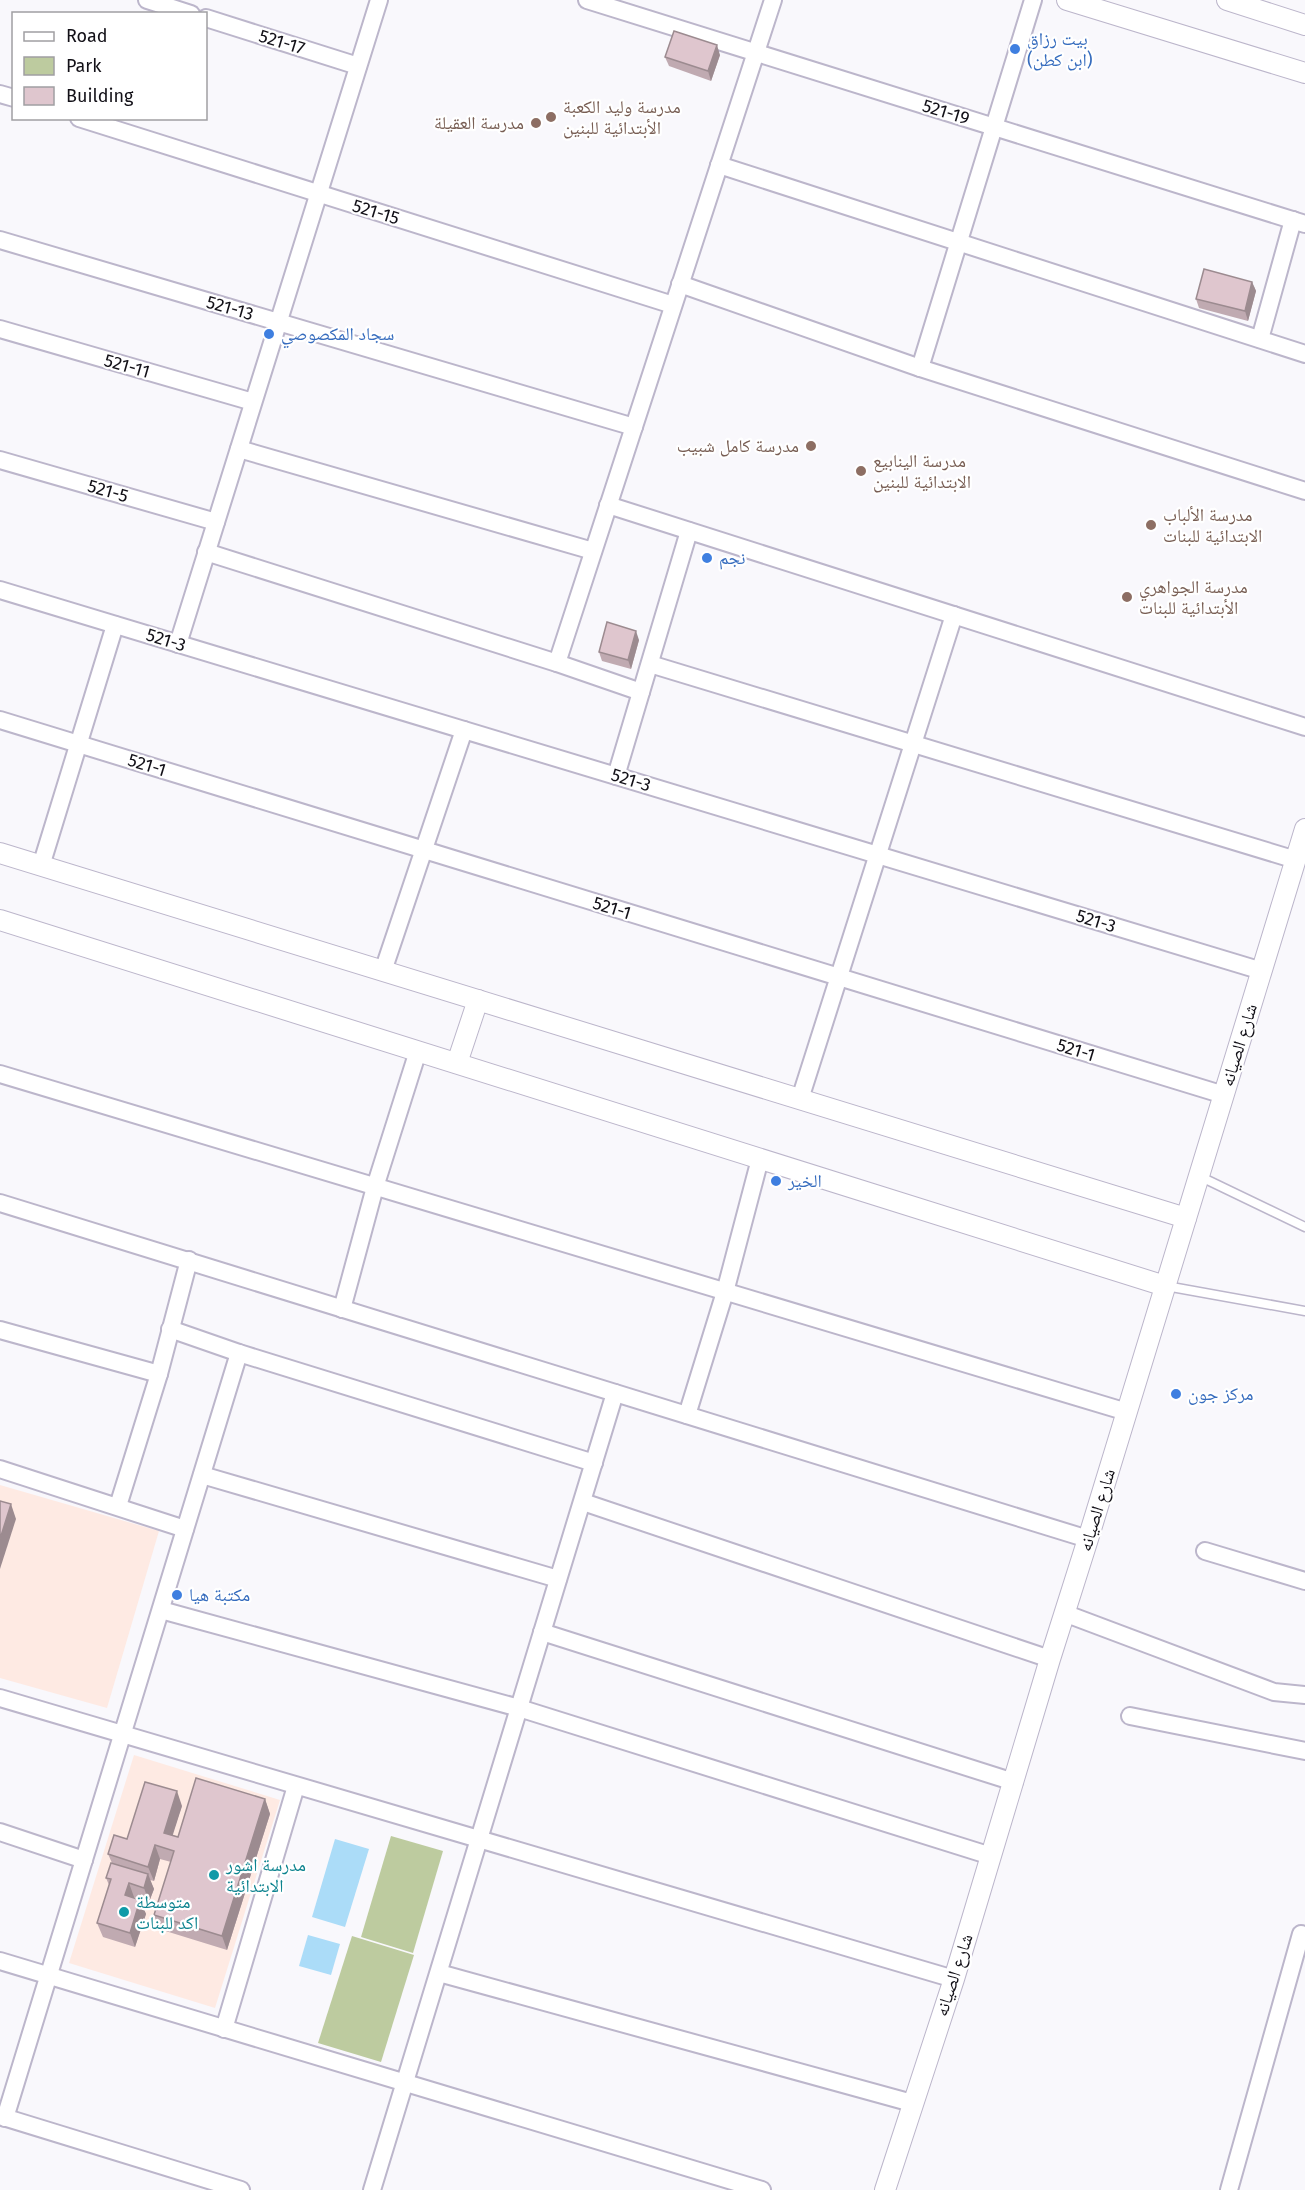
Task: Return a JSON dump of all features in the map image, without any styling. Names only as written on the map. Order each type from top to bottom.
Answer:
[{"type":"street","points":[[147,0],[185,12]]},
{"type":"street","points":[[178,644],[379,0]]},
{"type":"street","name":"521-19","points":[[588,0],[1299,222]]},
{"type":"street","points":[[557,663],[773,0]]},
{"type":"street","points":[[920,368],[1034,0]]},
{"type":"street","points":[[1067,0],[1305,73]]},
{"type":"street","points":[[1227,0],[1305,25]]},
{"type":"street","name":"521-17","points":[[207,18],[358,66]]},
{"type":"street","name":"521-15","points":[[85,120],[673,305]]},
{"type":"street","points":[[719,165],[1305,354]]},
{"type":"street","points":[[1260,339],[1299,222]]},
{"type":"street","name":"521-13","points":[[0,240],[634,427]]},
{"type":"street","points":[[680,284],[920,368],[1305,491]]},
{"type":"street","name":"521-11","points":[[0,329],[253,402]]},
{"type":"street","points":[[239,449],[593,551]]},
{"type":"street","name":"521-5","points":[[0,460],[216,522]]},
{"type":"street","points":[[608,505],[1305,727]]},
{"type":"street","points":[[616,776],[689,531]]},
{"type":"street","points":[[206,552],[557,663],[641,692]]},
{"type":"street","name":"521-3","points":[[0,590],[1262,971]]},
{"type":"street","points":[[800,1099],[954,615]]},
{"type":"street","points":[[41,866],[115,625]]},
{"type":"street","points":[[650,664],[1296,860]]},
{"type":"street","name":"521-1","points":[[0,720],[1224,1095]]},
{"type":"street","points":[[383,971],[464,730]]},
{"type":"street","name":"شارع الصيانه","points":[[885,2190],[954,1979],[1305,829]]},
{"type":"street","points":[[0,853],[1186,1218]]},
{"type":"street","points":[[0,920],[1165,1286]]},
{"type":"street","points":[[457,1063],[478,1000]]},
{"type":"street","points":[[342,1309],[375,1187],[418,1051]]},
{"type":"street","points":[[0,1074],[1126,1413]]},
{"type":"street","points":[[687,1415],[725,1292],[760,1159]]},
{"type":"street","points":[[0,1203],[1088,1539]]},
{"type":"street","points":[[118,1506],[159,1374],[189,1260]]},
{"type":"street","points":[[170,1329],[239,1353],[594,1462]]},
{"type":"street","points":[[0,1330],[159,1374]]},
{"type":"street","points":[[239,1353],[49,1975],[3,2117],[241,2190]]},
{"type":"street","points":[[372,2190],[615,1393]]},
{"type":"street","points":[[0,1469],[185,1529]]},
{"type":"street","points":[[202,1475],[558,1579]]},
{"type":"street","points":[[583,1502],[1050,1659]]},
{"type":"street","points":[[1204,1551],[1305,1581]]},
{"type":"street","points":[[161,1610],[519,1708],[991,1856]]},
{"type":"street","points":[[1064,1613],[1274,1692],[1305,1695]]},
{"type":"street","points":[[542,1632],[1014,1782]]},
{"type":"street","points":[[0,1698],[954,1979]]},
{"type":"street","points":[[1130,1716],[1305,1751]]},
{"type":"street","points":[[225,2029],[296,1786]]},
{"type":"street","points":[[0,1832],[84,1860]]},
{"type":"street","points":[[1229,2190],[1301,1934]]},
{"type":"street","points":[[0,1961],[762,2190]]},
{"type":"street","points":[[439,1973],[912,2103]]},
{"type":"lane","points":[[1199,1176],[1305,1227]]},
{"type":"lane","points":[[1165,1286],[1305,1311]]},
{"type":"shaded area","points":[[0,1485],[159,1531],[107,1708],[0,1678]]},
{"type":"shaded area","points":[[134,1755],[280,1800],[215,2008],[69,1963]]},
{"type":"green space","points":[[391,1836],[443,1851],[413,1953],[361,1937]]},
{"type":"green space","points":[[352,1936],[414,1955],[381,2062],[318,2043]]},
{"type":"water","points":[[335,1839],[369,1849],[345,1927],[312,1917]]},
{"type":"water","points":[[308,1935],[340,1944],[331,1975],[299,1966]]},
{"type":"building","points":[[674,31],[717,45],[708,71],[665,57]]},
{"type":"building","points":[[1204,269],[1252,282],[1245,311],[1196,299]]},
{"type":"building","points":[[607,622],[636,631],[628,660],[599,652]]},
{"type":"building","points":[[0,1501],[11,1504],[0,1539]]},
{"type":"building","name":"مدرسة اشور الابتدائية","points":[[196,1778],[265,1799],[222,1936],[154,1915],[174,1851],[155,1845],[148,1867],[108,1854],[114,1835],[127,1839],[145,1782],[177,1791],[164,1833],[178,1837]]},
{"type":"building","points":[[111,1863],[148,1874],[144,1888],[129,1883],[125,1895],[140,1900],[130,1933],[97,1923],[111,1879],[106,1878]]},
{"type":"place","name":"بيت رزاق (ابن كطن)","points":[[1015,49]]},
{"type":"place","name":"مدرسة وليد الكعبة الأبتدائية للبنين","points":[[551,117]]},
{"type":"place","name":"مدرسة العقيلة","points":[[536,123]]},
{"type":"place","name":"سجاد المكصوصي","points":[[269,334]]},
{"type":"place","name":"مدرسة كامل شبيب","points":[[811,446]]},
{"type":"place","name":"مدرسة الينابيع الابتدائية للبنين","points":[[861,471]]},
{"type":"place","name":"مدرسة الألباب الابتدائية للبنات","points":[[1151,525]]},
{"type":"place","name":"نجم","points":[[707,558]]},
{"type":"place","name":"مدرسة الجواهري الأبتدائية للبنات","points":[[1127,597]]},
{"type":"place","name":"الخير","points":[[776,1181]]},
{"type":"place","name":"مركز جون","points":[[1176,1394]]},
{"type":"place","name":"مكتبة هيا","points":[[177,1595]]},
{"type":"place","name":"مدرسة اشور الابتدائية","points":[[214,1875]]},
{"type":"place","name":"متوسطة اكد للبنات","points":[[124,1912]]}]
